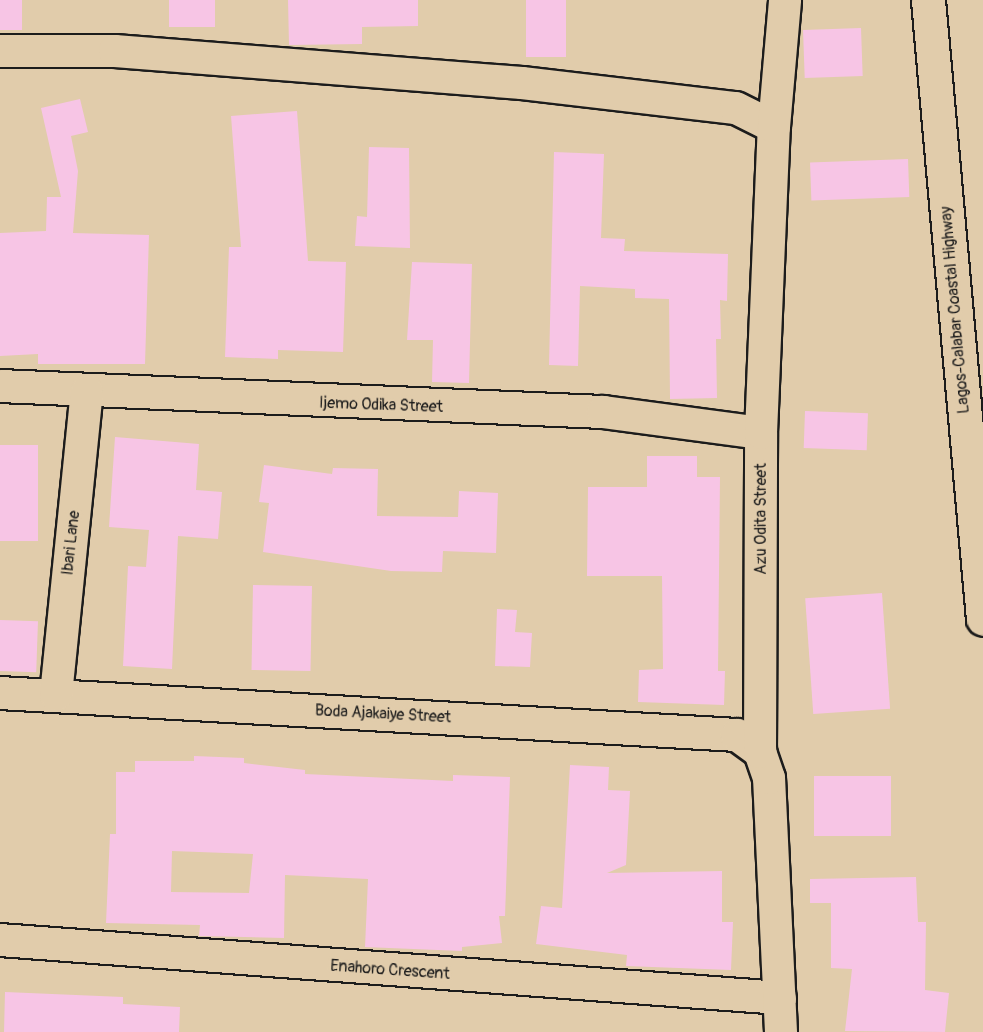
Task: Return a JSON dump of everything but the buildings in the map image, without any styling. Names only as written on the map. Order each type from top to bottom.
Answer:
[{"type":"highway","name":"Lagos-Calabar Coastal Highway","points":[[928,0],[983,620]]},
{"type":"street","name":"Azu Odita Street","points":[[782,1032],[769,777],[760,752],[761,433],[774,127],[785,3]]},
{"type":"street","points":[[0,51],[115,51],[522,83],[736,108],[774,127]]},
{"type":"street","name":"Ijemo Odika Street","points":[[0,386],[87,392],[603,412],[761,433]]},
{"type":"street","name":"Ibari Lane","points":[[56,695],[87,392]]},
{"type":"street","name":"Boda Ajakaiye Street","points":[[0,693],[736,735],[760,752]]},
{"type":"street","name":"Enahoro Crescent","points":[[0,940],[780,998]]}]
